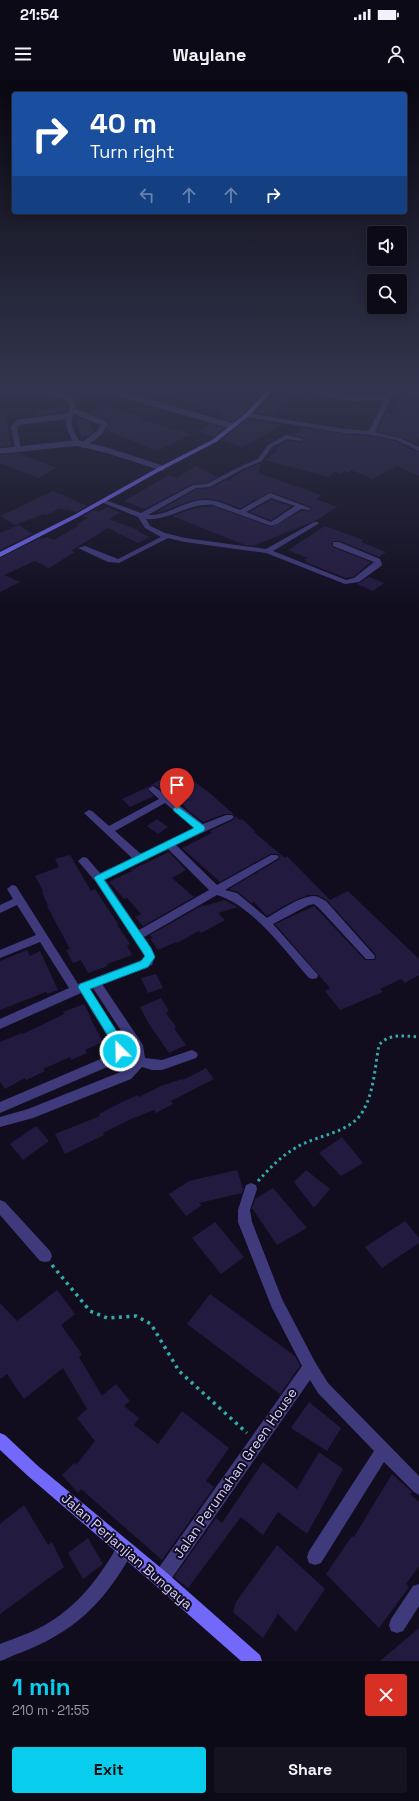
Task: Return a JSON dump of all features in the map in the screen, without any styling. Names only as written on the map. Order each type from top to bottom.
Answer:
[{"type":"main road","points":[[0,554],[103,501],[173,462]]},
{"type":"main road","name":"Jalan Perjanjian Bungaya","points":[[0,1440],[33,1471],[161,1579],[254,1661]]},
{"type":"street","points":[[141,516],[195,486],[208,486],[256,462]]},
{"type":"street","points":[[240,513],[270,495],[308,509]]},
{"type":"street","points":[[103,501],[141,516],[164,516],[200,502],[214,503],[271,524],[275,523],[300,506]]},
{"type":"street","points":[[141,516],[147,527],[167,536],[185,540],[267,551],[345,582],[356,580],[378,564],[377,561],[336,544]]},
{"type":"street","points":[[267,551],[316,523]]},
{"type":"street","points":[[82,548],[111,560],[119,561],[167,536]]},
{"type":"street","points":[[154,789],[201,828]]},
{"type":"street","points":[[110,830],[166,799]]},
{"type":"street","points":[[89,813],[110,830],[140,859]]},
{"type":"street","points":[[99,878],[170,845],[201,828],[229,817]]},
{"type":"street","points":[[170,845],[217,891],[233,896],[266,923],[313,974]]},
{"type":"street","points":[[137,936],[274,857]]},
{"type":"street","points":[[0,1024],[95,982],[148,962],[150,957],[148,950],[137,936],[99,878],[83,861]]},
{"type":"street","points":[[12,889],[42,937],[118,1043],[120,1051],[140,1061],[162,1066],[187,1055],[192,1055]]},
{"type":"street","points":[[0,909],[19,900]]},
{"type":"street","points":[[266,923],[307,901],[317,901],[322,904],[370,956]]},
{"type":"street","points":[[0,954],[42,937]]},
{"type":"street","points":[[0,1122],[42,1109],[127,1075],[137,1066],[140,1061],[139,1048],[95,982]]},
{"type":"street","points":[[0,1108],[112,1060],[120,1051]]},
{"type":"street","points":[[251,1189],[244,1210],[245,1222],[277,1303],[310,1367],[323,1388],[419,1487]]},
{"type":"street","points":[[0,1206],[45,1256]]},
{"type":"street","name":"Jalan Perumahan Green House","points":[[161,1579],[310,1367]]},
{"type":"street","points":[[315,1557],[383,1450]]},
{"type":"street","points":[[0,1653],[38,1638],[66,1622],[82,1608],[100,1588],[115,1569],[125,1549]]},
{"type":"street","points":[[397,1625],[419,1592]]},
{"type":"lane","points":[[132,462],[159,469]]},
{"type":"path","points":[[251,1189],[278,1159],[298,1146],[351,1124],[363,1111],[370,1092],[379,1045],[384,1039],[394,1036],[419,1037]]},
{"type":"path","points":[[45,1256],[90,1311],[106,1318],[136,1316],[151,1324],[179,1371],[256,1442]]},
{"type":"building","points":[[0,462],[40,462],[57,468],[39,478]]},
{"type":"building","points":[[271,462],[419,462],[419,476],[397,466],[373,479],[351,470],[348,473],[344,471],[342,474],[334,472],[329,477]]},
{"type":"building","points":[[261,463],[258,473],[321,495],[316,499],[337,507],[317,520],[253,546],[245,545],[172,516],[196,508],[213,506],[271,527],[301,511],[311,511],[311,507],[271,492],[240,508],[206,498],[191,501],[155,513],[196,489],[211,488],[226,480],[228,481],[244,470]]},
{"type":"building","points":[[196,466],[218,477],[207,483],[192,484],[145,509],[124,501],[169,475],[176,478]]},
{"type":"building","points":[[53,491],[87,506],[76,512],[67,509],[59,509],[47,515],[44,514],[15,525],[0,516]]},
{"type":"building","points":[[271,500],[292,506],[271,520],[249,512]]},
{"type":"building","points":[[108,507],[120,513],[109,519],[138,530],[137,531],[150,537],[138,543],[108,528],[71,551],[75,552],[49,568],[35,561],[4,575],[20,582],[0,592],[0,558],[40,538],[42,539],[47,537],[54,540],[78,526],[77,524],[88,518],[83,516],[94,510],[98,512]]},
{"type":"building","points":[[19,525],[33,534],[0,550],[0,533]]},
{"type":"building","points":[[325,526],[363,540],[361,542],[386,552],[379,557],[340,541],[332,541],[332,547],[371,562],[353,577],[346,578],[305,562],[307,561],[304,560],[307,558],[288,550]]},
{"type":"building","points":[[369,577],[384,583],[373,591],[357,584]]},
{"type":"building","points":[[177,769],[211,794],[240,820],[242,819],[255,831],[254,832],[285,858],[287,856],[330,900],[348,891],[419,959],[419,975],[405,983],[401,979],[380,989],[383,992],[340,1010],[325,991],[330,988],[275,924],[314,906],[365,960],[375,960],[376,955],[327,900],[317,895],[308,895],[289,903],[267,916],[254,902],[251,903],[238,892],[229,889],[278,860],[280,857],[278,854],[270,854],[220,882],[182,848],[212,833],[210,831],[233,820],[236,817],[233,814],[225,814],[203,822],[184,807],[186,807],[154,785],[147,789],[154,796],[130,807],[122,799],[150,786]]},
{"type":"building","points":[[157,819],[168,827],[158,834],[147,826]]},
{"type":"building","points":[[169,852],[186,870],[172,878],[194,897],[143,926],[135,917],[141,914],[127,898],[124,899],[109,882]]},
{"type":"building","points":[[70,855],[91,891],[95,889],[118,924],[117,925],[130,944],[127,946],[132,955],[88,973],[81,960],[73,963],[66,950],[70,949],[47,906],[48,905],[42,892],[43,891],[35,876],[59,867],[55,859]]},
{"type":"building","points":[[224,900],[238,907],[218,913],[225,920],[201,933],[199,931],[177,943],[176,942],[158,950],[150,939],[153,938],[150,935],[203,905],[204,906]]},
{"type":"building","points":[[27,950],[30,956],[40,951],[58,990],[47,994],[46,992],[0,1010],[0,961]]},
{"type":"building","points":[[156,974],[163,988],[148,993],[141,978]]},
{"type":"building","points":[[161,998],[169,1011],[166,1013],[186,1045],[169,1053],[149,1024],[140,1007]]},
{"type":"building","points":[[84,1004],[103,1042],[85,1050],[87,1053],[71,1060],[70,1057],[43,1069],[45,1071],[26,1080],[25,1078],[5,1089],[0,1082],[0,1042],[22,1033],[23,1034],[64,1014],[63,1012]]},
{"type":"building","points":[[206,1068],[214,1079],[171,1101],[173,1104],[156,1113],[154,1110],[131,1119],[103,1133],[104,1135],[65,1154],[55,1134],[100,1116],[99,1114],[138,1095],[139,1097],[161,1086],[182,1079],[183,1080]]},
{"type":"building","points":[[36,1126],[49,1141],[23,1160],[10,1144]]},
{"type":"building","points":[[342,1137],[363,1163],[341,1176],[319,1153]]},
{"type":"building","points":[[237,1170],[243,1189],[242,1193],[199,1203],[202,1205],[186,1216],[169,1194],[189,1181]]},
{"type":"building","points":[[306,1170],[330,1189],[314,1208],[294,1182]]},
{"type":"building","points":[[273,1188],[307,1228],[277,1245],[252,1208],[255,1199]]},
{"type":"building","points":[[405,1221],[419,1238],[419,1243],[382,1268],[365,1247]]},
{"type":"building","points":[[215,1222],[244,1257],[221,1274],[192,1238]]},
{"type":"building","points":[[57,1290],[75,1314],[61,1325],[82,1354],[79,1357],[102,1396],[116,1384],[130,1401],[124,1406],[139,1418],[134,1425],[158,1444],[182,1411],[229,1448],[206,1481],[214,1487],[162,1560],[81,1489],[78,1493],[62,1475],[74,1463],[76,1465],[95,1441],[77,1418],[87,1409],[63,1368],[24,1399],[7,1374],[0,1379],[0,1303],[17,1321]]},
{"type":"building","points":[[210,1294],[295,1356],[300,1366],[280,1394],[187,1324]]},
{"type":"building","points":[[309,1402],[341,1428],[327,1451],[291,1428]]},
{"type":"building","points":[[319,1452],[343,1469],[307,1534],[278,1512],[263,1535],[241,1517],[188,1588],[174,1577],[216,1518],[222,1523],[263,1462],[297,1489]]},
{"type":"building","points":[[392,1474],[412,1492],[410,1494],[419,1502],[419,1566],[406,1584],[409,1587],[379,1628],[326,1574],[352,1536],[354,1537]]},
{"type":"building","points":[[24,1505],[48,1545],[52,1542],[64,1567],[0,1614],[0,1524]]},
{"type":"building","points":[[88,1538],[103,1564],[83,1579],[68,1553]]},
{"type":"building","points":[[277,1545],[325,1589],[296,1632],[278,1614],[263,1638],[233,1612],[236,1602]]},
{"type":"building","points":[[419,1628],[419,1661],[380,1661]]},
{"type":"route","points":[[120,1051],[118,1043],[83,987],[144,964],[148,962],[150,957],[148,950],[137,936],[99,878],[170,845],[201,828],[177,809]]}]
